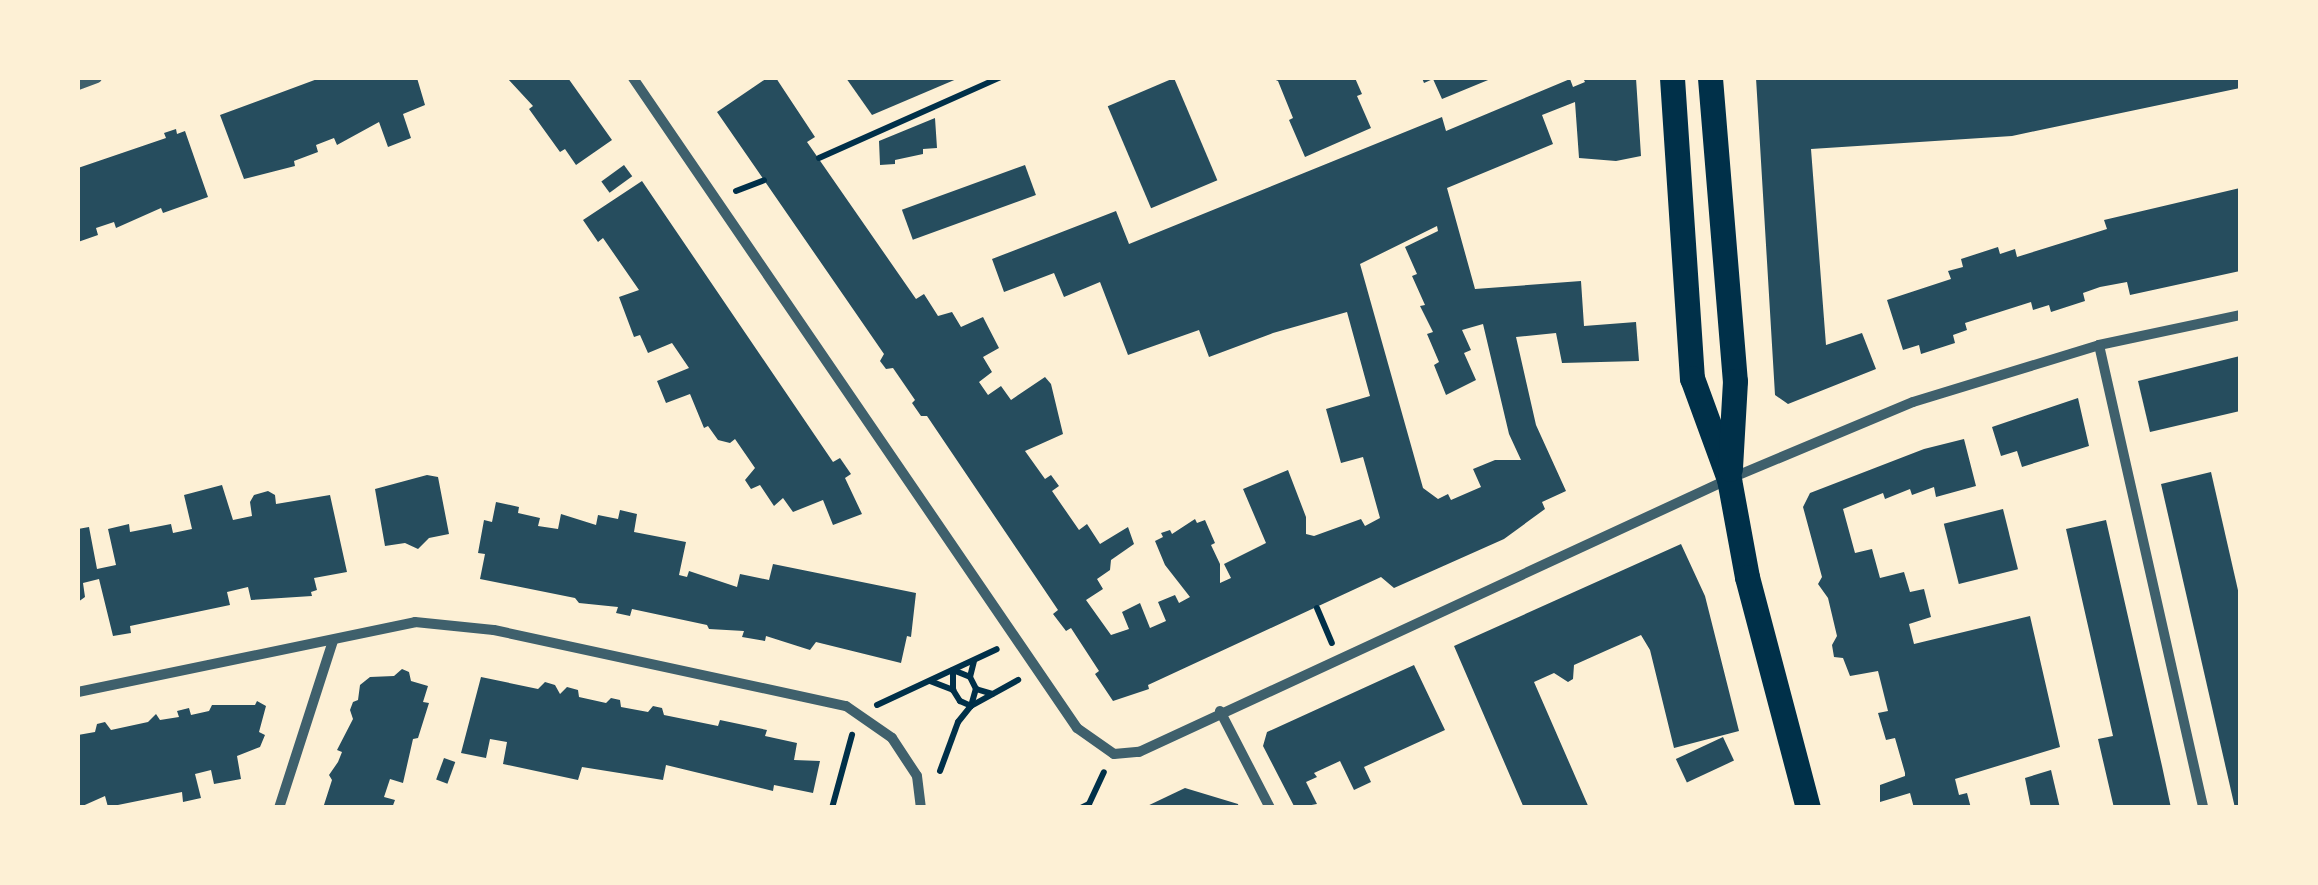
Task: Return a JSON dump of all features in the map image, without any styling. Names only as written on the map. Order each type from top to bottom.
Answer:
[{"type":"main road","points":[[1672,78],[1692,378],[1729,479],[1747,576],[1808,808]]},
{"type":"main road","points":[[1710,78],[1735,381],[1729,479]]},
{"type":"street","points":[[78,85],[98,78]]},
{"type":"street","points":[[632,78],[1077,728],[1114,754],[1138,752],[1729,479],[1913,402],[2099,345],[2240,314]]},
{"type":"street","points":[[2099,345],[2203,808]]},
{"type":"street","points":[[78,692],[415,622],[494,630],[846,706],[892,738],[907,758],[917,776],[921,808]]},
{"type":"street","points":[[279,808],[333,641]]},
{"type":"street","points":[[1220,711],[1270,808]]},
{"type":"path","points":[[818,158],[999,78]]},
{"type":"path","points":[[716,198],[764,180]]},
{"type":"path","points":[[1317,608],[1338,658]]},
{"type":"path","points":[[832,807],[860,713],[990,654]]},
{"type":"path","points":[[970,678],[975,660]]},
{"type":"path","points":[[953,670],[970,678],[976,689],[992,694]]},
{"type":"path","points":[[953,670],[953,690],[960,701],[971,706]]},
{"type":"path","points":[[958,722],[971,706],[1037,670]]},
{"type":"path","points":[[930,681],[953,690]]},
{"type":"path","points":[[971,706],[976,689]]},
{"type":"path","points":[[939,773],[958,722],[960,701]]},
{"type":"path","points":[[1081,808],[1089,804],[1114,754]]},
{"type":"building","points":[[320,78],[417,78],[425,105],[403,114],[411,138],[388,147],[379,122],[337,145],[334,138],[316,145],[318,152],[294,161],[295,166],[244,179],[220,115]]},
{"type":"building","points":[[507,78],[568,78],[612,140],[576,165],[565,149],[560,152],[529,109],[533,106]]},
{"type":"building","points":[[767,78],[776,78],[815,137],[807,142],[916,299],[924,294],[938,316],[952,312],[961,327],[983,317],[999,348],[983,357],[992,372],[979,382],[988,395],[1001,386],[1011,400],[1045,377],[1051,384],[1063,434],[1025,451],[1045,479],[1051,475],[1059,486],[1052,491],[1079,530],[1087,524],[1100,544],[1128,527],[1134,544],[1111,560],[1110,570],[1097,579],[1103,589],[1086,600],[1111,635],[1129,629],[1122,612],[1140,603],[1150,628],[1166,621],[1158,602],[1175,595],[1179,603],[1190,597],[1165,565],[1155,541],[1163,537],[1161,533],[1170,530],[1172,534],[1195,519],[1197,523],[1205,520],[1220,564],[1220,583],[1231,578],[1224,564],[1266,543],[1243,489],[1288,470],[1306,517],[1306,534],[1314,536],[1361,519],[1365,526],[1380,518],[1363,457],[1341,463],[1326,409],[1370,396],[1347,312],[1209,357],[1199,330],[1128,355],[1100,282],[1064,297],[1054,273],[1004,292],[992,259],[1116,211],[1129,244],[1442,117],[1446,131],[1570,79],[1573,87],[1585,82],[1583,78],[1636,78],[1641,156],[1616,161],[1579,158],[1575,102],[1542,115],[1553,144],[1447,188],[1475,289],[1581,281],[1584,326],[1636,322],[1639,361],[1562,363],[1556,333],[1516,337],[1536,425],[1566,491],[1542,502],[1545,509],[1504,539],[1394,588],[1381,577],[1148,685],[1149,689],[1113,701],[1071,628],[1066,631],[1053,614],[1058,610],[927,416],[921,416],[912,403],[915,400],[893,368],[886,369],[880,361],[884,354],[717,112]],"holes":[[[1437,226],[1438,231],[1405,247],[1425,305],[1420,306],[1433,332],[1427,334],[1439,362],[1434,365],[1446,395],[1476,380],[1464,353],[1471,350],[1462,330],[1483,324],[1509,434],[1521,460],[1495,460],[1473,469],[1481,487],[1451,500],[1448,494],[1438,499],[1423,488],[1360,264]]]},
{"type":"building","points":[[846,78],[959,78],[872,115]]},
{"type":"building","points":[[1174,78],[1217,180],[1151,208],[1108,106]]},
{"type":"building","points":[[1271,78],[1355,78],[1362,94],[1357,96],[1371,128],[1305,157],[1278,81]]},
{"type":"building","points":[[1422,78],[1493,78],[1442,99],[1433,79],[1424,83]]},
{"type":"building","points":[[1756,78],[2240,78],[2240,88],[2012,136],[1811,149],[1826,345],[1862,333],[1876,369],[1788,404],[1775,395]]},
{"type":"building","points":[[935,118],[937,148],[923,149],[923,154],[895,160],[895,164],[880,165],[879,141]]},
{"type":"building","points":[[176,129],[177,134],[185,131],[208,197],[163,213],[161,208],[116,228],[114,222],[96,228],[98,235],[78,242],[78,168],[166,138],[164,133]]},
{"type":"building","points":[[624,165],[632,176],[610,193],[601,181]]},
{"type":"building","points":[[1025,165],[1036,195],[913,240],[902,210]]},
{"type":"building","points":[[642,181],[833,462],[840,458],[851,474],[845,478],[862,514],[833,525],[823,500],[793,512],[783,498],[774,506],[760,485],[751,489],[745,480],[755,468],[735,439],[730,443],[718,440],[708,426],[704,428],[690,394],[666,403],[657,381],[689,368],[672,343],[648,353],[640,335],[634,337],[619,297],[639,290],[603,238],[598,242],[583,220]]},
{"type":"building","points":[[2240,188],[2240,271],[2130,295],[2127,282],[2100,287],[2083,293],[2085,301],[2051,312],[2049,305],[2033,310],[2031,302],[1965,323],[1967,330],[1953,335],[1955,343],[1921,354],[1919,345],[1903,350],[1887,300],[1951,279],[1948,271],[1963,267],[1961,259],[1998,247],[2000,254],[2015,249],[2017,257],[2107,229],[2104,220]]},
{"type":"building","points":[[2240,356],[2240,411],[2150,432],[2138,381]]},
{"type":"building","points":[[2078,398],[2089,446],[2022,467],[2017,451],[2001,456],[1992,427]]},
{"type":"building","points":[[1964,439],[1976,486],[1936,497],[1934,487],[1912,495],[1910,489],[1885,499],[1883,493],[1843,509],[1855,553],[1872,549],[1880,578],[1904,572],[1910,592],[1924,589],[1931,617],[1909,624],[1914,644],[2030,616],[2060,747],[1955,779],[1959,795],[1967,793],[1971,808],[1914,808],[1910,793],[1880,802],[1880,785],[1905,773],[1895,738],[1886,740],[1878,713],[1888,711],[1878,671],[1850,676],[1843,658],[1834,657],[1832,645],[1837,636],[1828,598],[1818,584],[1822,577],[1803,507],[1810,493],[1924,449]]},
{"type":"building","points":[[2211,472],[2240,599],[2240,808],[2235,808],[2161,484]]},
{"type":"building","points":[[427,475],[438,477],[449,534],[429,538],[418,549],[405,543],[385,546],[375,489]]},
{"type":"building","points":[[222,485],[233,520],[252,516],[250,502],[254,495],[268,491],[275,495],[276,504],[330,495],[347,572],[314,578],[317,590],[311,592],[312,596],[251,600],[248,587],[227,592],[230,605],[130,626],[131,633],[113,636],[99,579],[83,583],[85,597],[78,602],[78,529],[89,527],[97,569],[116,565],[108,529],[129,524],[130,532],[171,524],[173,533],[192,529],[184,495]]},
{"type":"building","points":[[496,502],[519,507],[518,513],[540,518],[538,526],[558,529],[561,514],[596,525],[598,515],[618,519],[620,510],[637,514],[634,532],[686,542],[679,575],[687,577],[689,571],[737,587],[740,574],[769,580],[773,564],[916,593],[911,637],[907,636],[901,663],[816,642],[810,650],[766,636],[765,641],[742,637],[744,631],[709,629],[707,625],[632,609],[630,616],[616,613],[618,607],[579,603],[575,598],[480,579],[485,554],[478,553],[484,520],[492,522]]},
{"type":"building","points":[[2003,509],[2018,569],[1959,584],[1944,524]]},
{"type":"building","points":[[2106,520],[2171,808],[2114,808],[2098,739],[2113,736],[2066,529]]},
{"type":"building","points":[[1681,544],[1705,596],[1739,731],[1674,748],[1650,650],[1641,635],[1574,665],[1573,679],[1568,682],[1554,673],[1534,682],[1589,808],[1524,808],[1454,646]]},
{"type":"building","points":[[1414,665],[1445,730],[1364,767],[1371,782],[1354,790],[1340,761],[1314,773],[1317,777],[1306,782],[1317,804],[1295,808],[1263,746],[1267,732]]},
{"type":"building","points":[[402,669],[409,672],[411,681],[428,686],[423,702],[429,703],[418,738],[413,739],[403,783],[390,779],[384,797],[395,800],[392,808],[323,808],[332,780],[329,775],[342,752],[337,750],[353,719],[350,710],[358,700],[360,685],[370,677],[394,676]]},
{"type":"building","points":[[481,677],[538,689],[545,682],[555,685],[560,694],[567,687],[578,690],[579,697],[606,703],[611,698],[620,700],[621,707],[648,712],[653,706],[662,708],[664,715],[718,726],[720,720],[767,730],[765,736],[797,743],[794,760],[820,761],[813,793],[774,785],[773,791],[666,765],[663,780],[582,767],[578,780],[503,764],[507,742],[490,739],[486,758],[461,753]]},
{"type":"building","points":[[257,701],[266,706],[259,732],[265,735],[260,747],[237,756],[241,779],[214,784],[211,770],[195,774],[201,798],[183,802],[182,792],[108,807],[105,796],[78,808],[78,735],[95,732],[97,724],[105,722],[111,730],[148,722],[156,714],[160,720],[179,717],[177,711],[189,708],[191,715],[209,711],[212,705],[255,705]]},
{"type":"building","points":[[1723,737],[1734,761],[1687,783],[1676,759]]},
{"type":"building","points":[[444,758],[455,762],[447,784],[436,780]]},
{"type":"building","points":[[2051,770],[2060,808],[2031,808],[2025,778]]},
{"type":"building","points":[[1185,788],[1238,804],[1239,808],[1143,808]]}]
